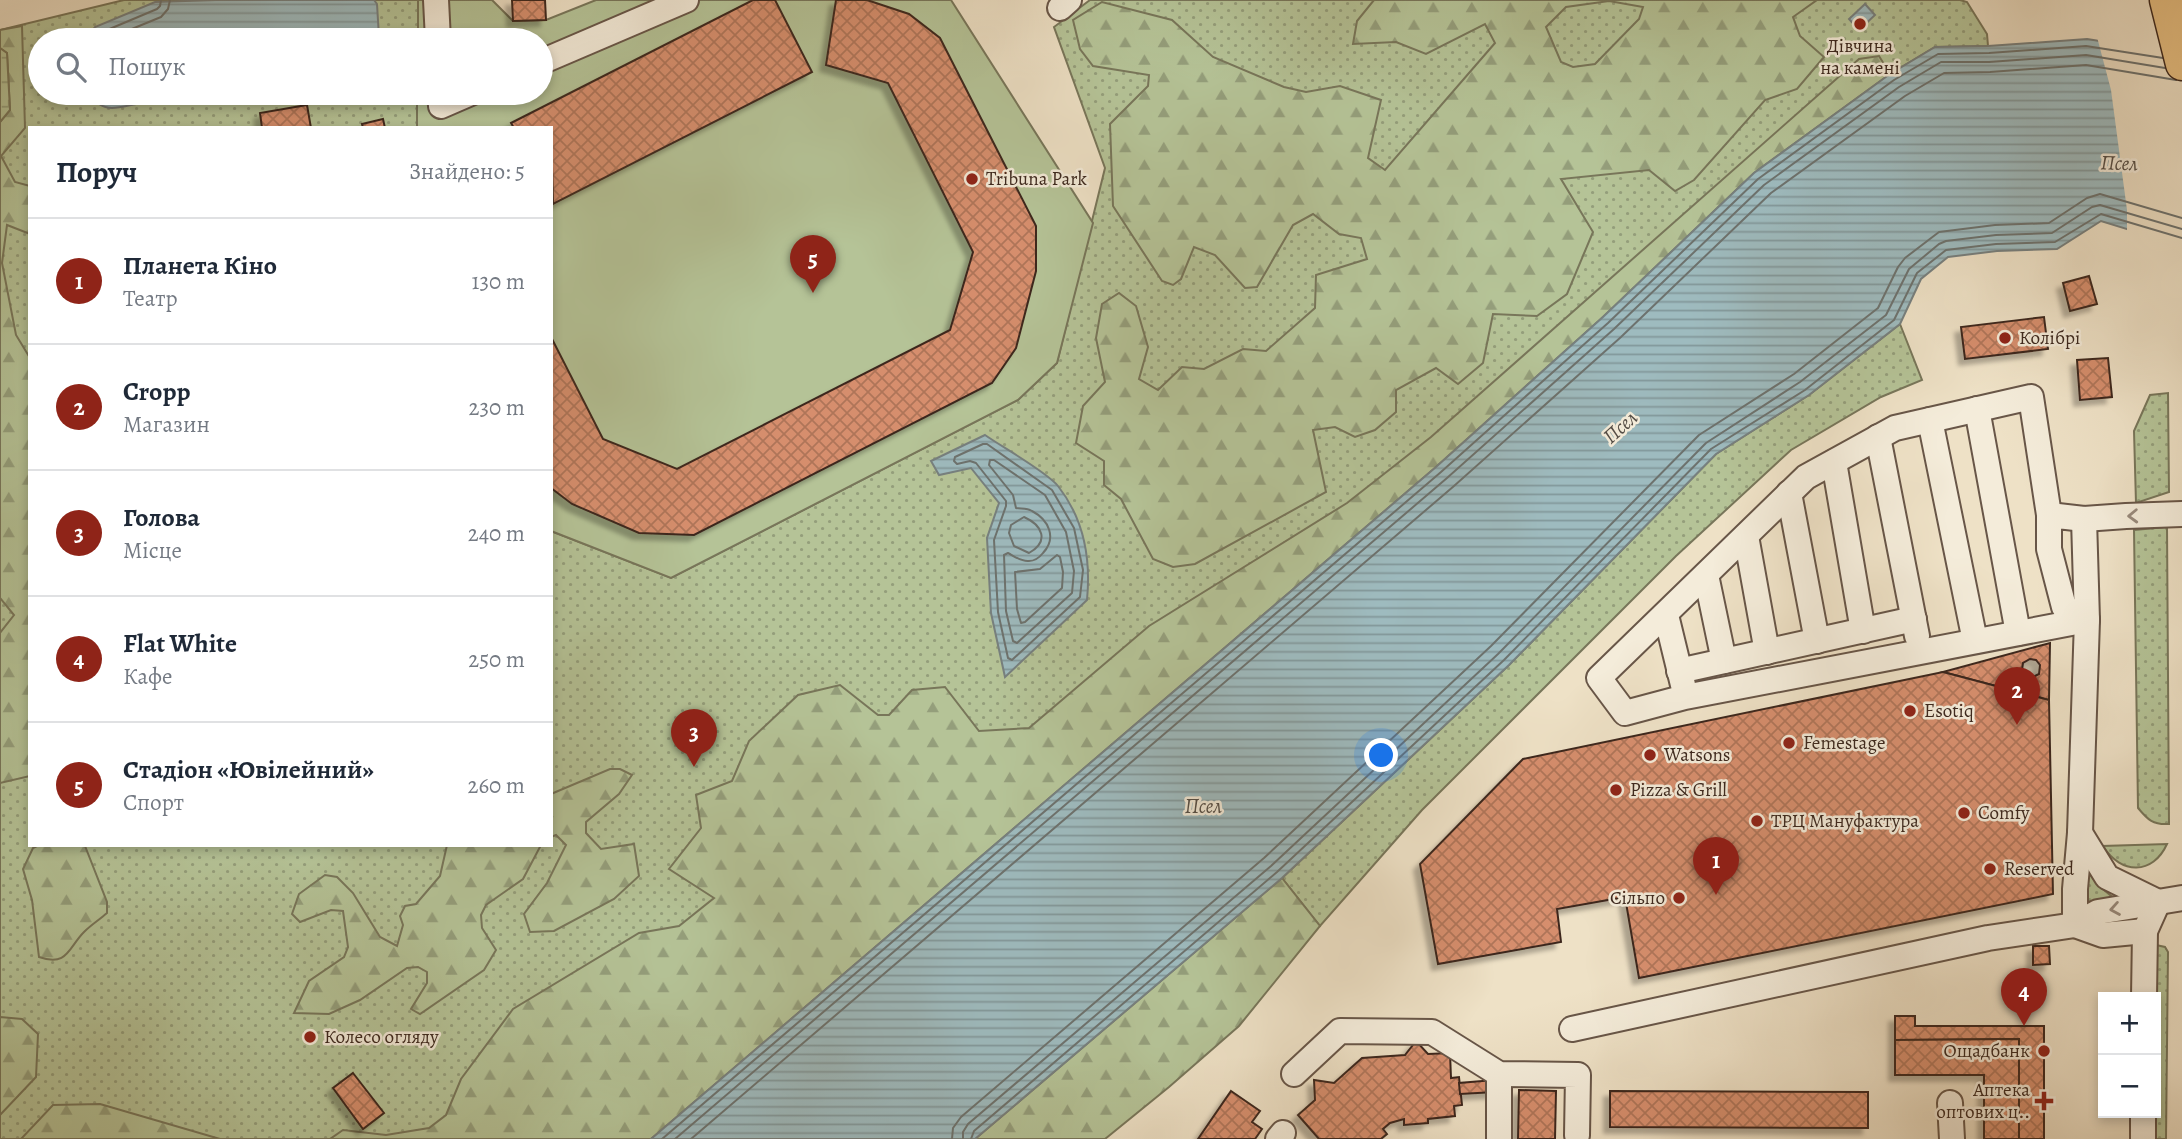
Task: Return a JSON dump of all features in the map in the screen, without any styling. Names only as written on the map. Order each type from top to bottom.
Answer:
[{"type":"main road","points":[[2165,0],[2182,64]]},
{"type":"street","points":[[436,0],[437,28]]},
{"type":"street","points":[[553,57],[685,0]]},
{"type":"street","points":[[2031,397],[2049,516],[2049,549],[2064,607],[2087,620],[1685,697],[1625,713],[1599,678],[1806,477],[1895,428],[2031,397]]},
{"type":"street","points":[[1977,409],[2018,633]]},
{"type":"street","points":[[1930,420],[1975,641]]},
{"type":"street","points":[[1878,437],[1920,652]]},
{"type":"street","points":[[1834,461],[1863,631]]},
{"type":"street","points":[[1789,493],[1817,641]]},
{"type":"street","points":[[2049,516],[2084,519],[2182,514]]},
{"type":"street","points":[[2075,925],[2087,620],[2084,519]]},
{"type":"street","points":[[1746,536],[1767,652]]},
{"type":"street","points":[[1706,575],[1724,661]]},
{"type":"street","points":[[1666,615],[1685,697]]},
{"type":"street","points":[[1679,671],[1914,620]]},
{"type":"street","points":[[2080,833],[2107,877],[2170,900]]},
{"type":"street","points":[[1572,1029],[1988,939],[2075,925],[2098,912],[2170,900]]},
{"type":"street","points":[[2144,992],[2145,931],[2170,900]]},
{"type":"street","points":[[2075,925],[2104,935],[2145,931]]},
{"type":"street","points":[[1294,1074],[1340,1031],[1432,1032],[1499,1074],[1578,1074],[1577,1135]]},
{"type":"street","points":[[1499,1074],[1499,1139]]},
{"type":"street","points":[[1950,1103],[1952,1139]]},
{"type":"street","points":[[2143,1118],[2143,1139]]},
{"type":"green space","points":[[124,0],[418,0],[418,28],[28,28],[28,105],[417,105],[417,126],[28,126],[28,847],[553,847],[553,532],[671,578],[1018,400],[1057,363],[1105,168],[1054,27],[1090,0],[1960,0],[1967,2],[1987,34],[1988,46],[1935,47],[1890,74],[1603,317],[1436,467],[651,1139],[0,1139],[0,30]]},
{"type":"green space","points":[[418,0],[492,0],[513,21],[546,20],[596,0],[951,0],[1093,223],[1057,363],[1018,400],[671,578],[553,532],[553,126],[417,126],[417,105],[553,105],[553,28],[418,28]]},
{"type":"green space","points":[[1374,0],[1817,0],[1793,17],[1800,36],[1824,57],[1797,89],[1765,100],[1694,180],[1675,191],[1649,170],[1561,179],[1593,232],[1567,294],[1537,316],[1493,314],[1483,363],[1458,384],[1436,368],[1396,390],[1396,412],[1375,430],[1355,437],[1335,427],[1313,430],[1326,492],[1195,564],[1173,567],[1153,559],[1121,499],[1104,485],[1104,461],[1076,443],[1083,406],[1105,382],[1096,338],[1102,304],[1119,293],[1136,306],[1148,347],[1139,379],[1158,390],[1182,367],[1204,369],[1243,349],[1266,351],[1315,308],[1316,275],[1367,259],[1361,238],[1339,234],[1313,214],[1293,225],[1257,287],[1245,288],[1215,255],[1194,247],[1181,279],[1173,285],[1162,281],[1113,206],[1110,124],[1148,86],[1149,75],[1093,66],[1080,49],[1073,20],[1102,2],[1172,20],[1213,57],[1284,87],[1306,92],[1340,86],[1381,100],[1368,158],[1385,170],[1495,43],[1485,24],[1426,54],[1396,42],[1353,44],[1357,21]],"holes":[[[1609,1],[1643,7],[1639,19],[1595,64],[1573,67],[1561,62],[1546,27],[1566,7]]]},
{"type":"green space","points":[[22,26],[25,128],[1,156],[15,182],[28,185],[28,233],[7,225],[2,263],[16,335],[28,355],[28,776],[0,783],[0,633],[14,615],[0,598],[0,122],[10,110],[7,53],[0,48],[0,30]]},
{"type":"green space","points":[[0,48],[7,53],[10,110],[0,122]]},
{"type":"green space","points":[[1879,56],[1890,74],[1754,173],[1603,317],[1436,467],[651,1139],[330,1139],[343,1130],[386,1135],[429,1128],[446,1115],[461,1079],[513,1009],[639,933],[679,926],[714,898],[669,869],[701,828],[696,795],[732,781],[749,741],[798,695],[840,685],[878,715],[889,715],[912,690],[945,687],[979,731],[1029,728],[1149,626],[1347,503],[1431,437],[1859,59]]},
{"type":"green space","points":[[1900,324],[1922,380],[1881,397],[1791,450],[1676,556],[1422,810],[1320,926],[1282,878],[1509,665],[1716,454],[1809,395]]},
{"type":"green space","points":[[2168,393],[2169,492],[2136,503],[2134,431],[2150,395]]},
{"type":"green space","points":[[2167,527],[2169,824],[2159,824],[2151,821],[2138,808],[2134,530]]},
{"type":"green space","points":[[610,769],[620,769],[632,775],[619,794],[586,822],[586,833],[601,849],[634,844],[639,876],[614,899],[554,931],[530,932],[524,914],[547,883],[566,845],[556,835],[553,836],[553,793]]},
{"type":"green space","points":[[2167,844],[2154,861],[2136,868],[2110,856],[2103,846]]},
{"type":"green space","points":[[85,847],[107,902],[107,913],[84,932],[62,958],[56,960],[39,957],[32,900],[23,869],[33,848]]},
{"type":"green space","points":[[447,847],[540,847],[523,879],[486,905],[481,915],[482,928],[496,950],[484,970],[420,1014],[411,1009],[427,983],[427,972],[418,967],[407,968],[360,1000],[329,1014],[294,1013],[309,981],[344,957],[348,947],[343,911],[331,910],[300,922],[292,914],[299,894],[325,875],[337,877],[353,893],[380,937],[397,946],[403,925],[400,916],[405,906],[416,904],[440,876]]},
{"type":"green space","points":[[2085,868],[2099,886],[2115,899],[2086,902]]},
{"type":"green space","points":[[1282,878],[1320,926],[1239,1026],[1169,1087],[1105,1139],[975,1139]]},
{"type":"green space","points":[[2156,945],[2165,947],[2168,952],[2166,1139],[2150,1139],[2151,1118],[2161,1118],[2161,992],[2156,992]]},
{"type":"green space","points":[[0,1017],[22,1019],[38,1034],[36,1077],[0,1115]]},
{"type":"green space","points":[[100,1104],[220,1139],[21,1139],[53,1105]]},
{"type":"water","points":[[374,0],[377,4],[378,28],[94,28],[155,2]]},
{"type":"water","points":[[1865,4],[1875,15],[1859,30],[1849,19]]},
{"type":"water","name":"Псел","points":[[2087,39],[2182,54],[2182,246],[2101,221],[2057,249],[1997,251],[1948,257],[1921,279],[1900,324],[1809,395],[1716,454],[1509,665],[1282,878],[975,1139],[651,1139],[1436,467],[1603,317],[1754,173],[1890,74],[1935,47]]},
{"type":"water","points":[[101,105],[131,105],[118,108]]},
{"type":"water","points":[[985,435],[1035,467],[1058,486],[1080,526],[1088,570],[1087,600],[1005,677],[991,613],[987,538],[999,503],[971,468],[939,475],[931,461]]},
{"type":"pier","points":[[2097,37],[2182,51],[2182,249],[2127,232],[2127,210],[2111,90]]},
{"type":"building","points":[[512,0],[545,0],[546,20],[513,21]]},
{"type":"building","points":[[753,0],[775,0],[812,72],[553,204],[553,126],[513,126],[511,123],[546,105],[553,105],[553,102]]},
{"type":"building","points":[[836,0],[867,0],[909,14],[940,38],[1036,226],[1036,271],[1016,348],[992,383],[694,535],[639,533],[572,504],[553,490],[553,341],[603,439],[677,469],[950,330],[973,252],[888,83],[826,65]]},
{"type":"building","points":[[307,105],[311,126],[262,126],[260,113]]},
{"type":"building","points":[[383,119],[385,126],[362,126]]},
{"type":"building","points":[[2089,276],[2097,304],[2070,311],[2063,283]]},
{"type":"building","name":"Колібрі","points":[[2044,317],[2048,349],[1965,359],[1961,327]]},
{"type":"building","name":"Колібрі","points":[[2108,358],[2112,397],[2080,400],[2077,360]]},
{"type":"building","points":[[2050,643],[2049,700],[1943,672]],"holes":[[[2030,659],[2036,660],[2040,665],[2039,674],[2027,677],[2022,670],[2023,663]]]},
{"type":"building","name":"ТРЦ Мануфактура","points":[[1943,672],[2049,700],[2053,894],[1639,978],[1625,897],[1557,909],[1561,942],[1438,964],[1420,864],[1523,759]]},
{"type":"building","points":[[2033,946],[2049,946],[2050,964],[2033,965]]},
{"type":"building","points":[[1895,1016],[1915,1016],[1915,1026],[2044,1026],[2044,1139],[2019,1139],[2019,1039],[1895,1040]]},
{"type":"building","points":[[2019,1039],[2019,1139],[1984,1139],[1984,1075],[1895,1075],[1895,1040]]},
{"type":"building","points":[[1416,1041],[1428,1054],[1450,1053],[1451,1078],[1459,1077],[1462,1105],[1454,1106],[1455,1116],[1428,1119],[1428,1123],[1404,1125],[1404,1119],[1390,1123],[1383,1129],[1387,1134],[1381,1139],[1319,1139],[1298,1115],[1315,1100],[1314,1080],[1334,1083],[1362,1058],[1405,1055]]},
{"type":"building","points":[[353,1073],[384,1113],[363,1129],[333,1088]]},
{"type":"building","points":[[1494,1080],[1495,1092],[1460,1094],[1459,1083]]},
{"type":"building","points":[[1519,1090],[1556,1091],[1555,1139],[1518,1139]]},
{"type":"building","points":[[1231,1091],[1260,1111],[1252,1122],[1262,1129],[1255,1139],[1198,1139]]},
{"type":"building","points":[[1610,1091],[1868,1092],[1868,1128],[1610,1127]]},
{"type":"place","name":"Дівчина на камені","points":[[1860,24]]},
{"type":"place","name":"Tribuna Park","points":[[972,179]]},
{"type":"place","name":"Стадіон «Ювілейний»","points":[[813,293]]},
{"type":"place","name":"Колібрі","points":[[2005,338]]},
{"type":"place","name":"Esotiq","points":[[1910,711]]},
{"type":"place","name":"Cropp","points":[[2017,725]]},
{"type":"place","name":"Femestage","points":[[1789,743]]},
{"type":"place","name":"Watsons","points":[[1650,755]]},
{"type":"place","name":"Голова","points":[[694,767]]},
{"type":"place","name":"Pizza & Grill","points":[[1616,790]]},
{"type":"place","name":"Comfy","points":[[1964,813]]},
{"type":"place","name":"ТРЦ Мануфактура","points":[[1757,821]]},
{"type":"place","name":"Reserved","points":[[1990,869]]},
{"type":"place","name":"Планета Кіно","points":[[1716,895]]},
{"type":"place","name":"Сільпо","points":[[1679,898]]},
{"type":"place","name":"Flat White","points":[[2024,1026]]},
{"type":"place","name":"Колесо огляду","points":[[310,1037]]},
{"type":"place","name":"Ощадбанк","points":[[2044,1051]]},
{"type":"place","name":"Аптека оптових ц..","points":[[2044,1101]]}]
